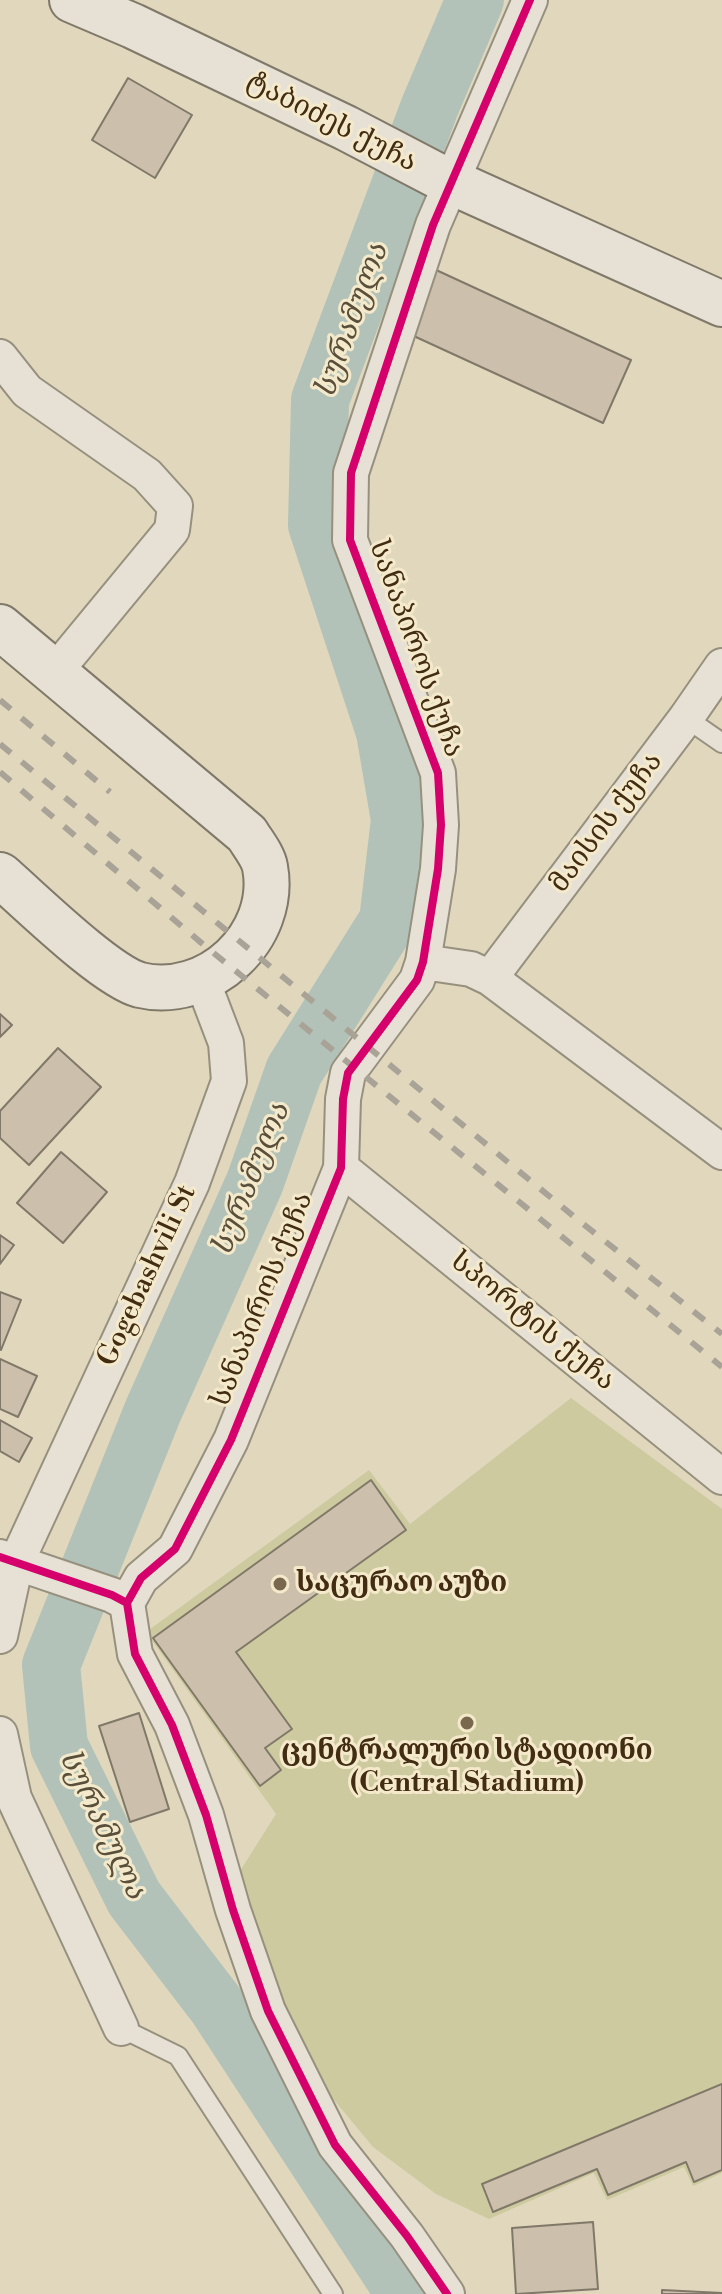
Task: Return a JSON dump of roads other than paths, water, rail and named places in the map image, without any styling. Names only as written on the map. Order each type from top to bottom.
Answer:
[{"type":"street","name":"ტაბიძეს ქუჩა","points":[[72,0],[346,128],[444,179],[722,304]]},
{"type":"street","name":"სანაპიროს ქუჩა","points":[[120,1599],[175,1549],[231,1440],[341,1168],[343,1099],[348,1073],[417,980],[423,962],[438,869],[441,825],[438,773],[350,540],[351,473],[433,225],[444,179],[530,0]]},
{"type":"street","points":[[0,357],[27,391],[147,475],[175,506],[172,530],[54,673]]},
{"type":"street","points":[[0,627],[247,834],[265,865],[265,902],[253,935],[232,961],[202,980],[169,989],[137,984],[110,970],[0,875]]},
{"type":"street","name":"მაისის ქუჩა","points":[[490,978],[722,666]]},
{"type":"street","points":[[423,962],[471,969],[490,978],[722,1152]]},
{"type":"street","name":"Gogebashvili St","points":[[0,1636],[14,1562],[192,1183],[229,1081],[226,1043],[202,980]]},
{"type":"street","name":"სპორტის ქუჩა","points":[[341,1168],[722,1477]]},
{"type":"street","points":[[14,1562],[120,1599],[135,1654],[172,1725],[201,1802],[233,1910],[268,2011],[335,2145],[407,2236],[447,2294]]},
{"type":"street","points":[[0,1734],[14,1798],[121,2028]]},
{"type":"lane","points":[[686,718],[722,743]]},
{"type":"lane","points":[[121,2028],[178,2056],[333,2294]]},
{"type":"waterway","name":"სურამულა","points":[[405,2294],[216,2005],[134,1898],[59,1746],[51,1665],[153,1411],[255,1182],[294,1071],[388,921],[400,820],[385,732],[317,525],[320,400],[430,106],[475,0]]},
{"type":"railway","points":[[0,700],[110,792]]},
{"type":"railway","points":[[0,744],[577,1219],[722,1334]]},
{"type":"railway","points":[[0,772],[205,946],[722,1367]]},
{"type":"place","name":"საცურაო აუზი","points":[[280,1584]]},
{"type":"place","name":"ცენტრალური სტადიონი (Central Stadium)","points":[[467,1723]]}]
